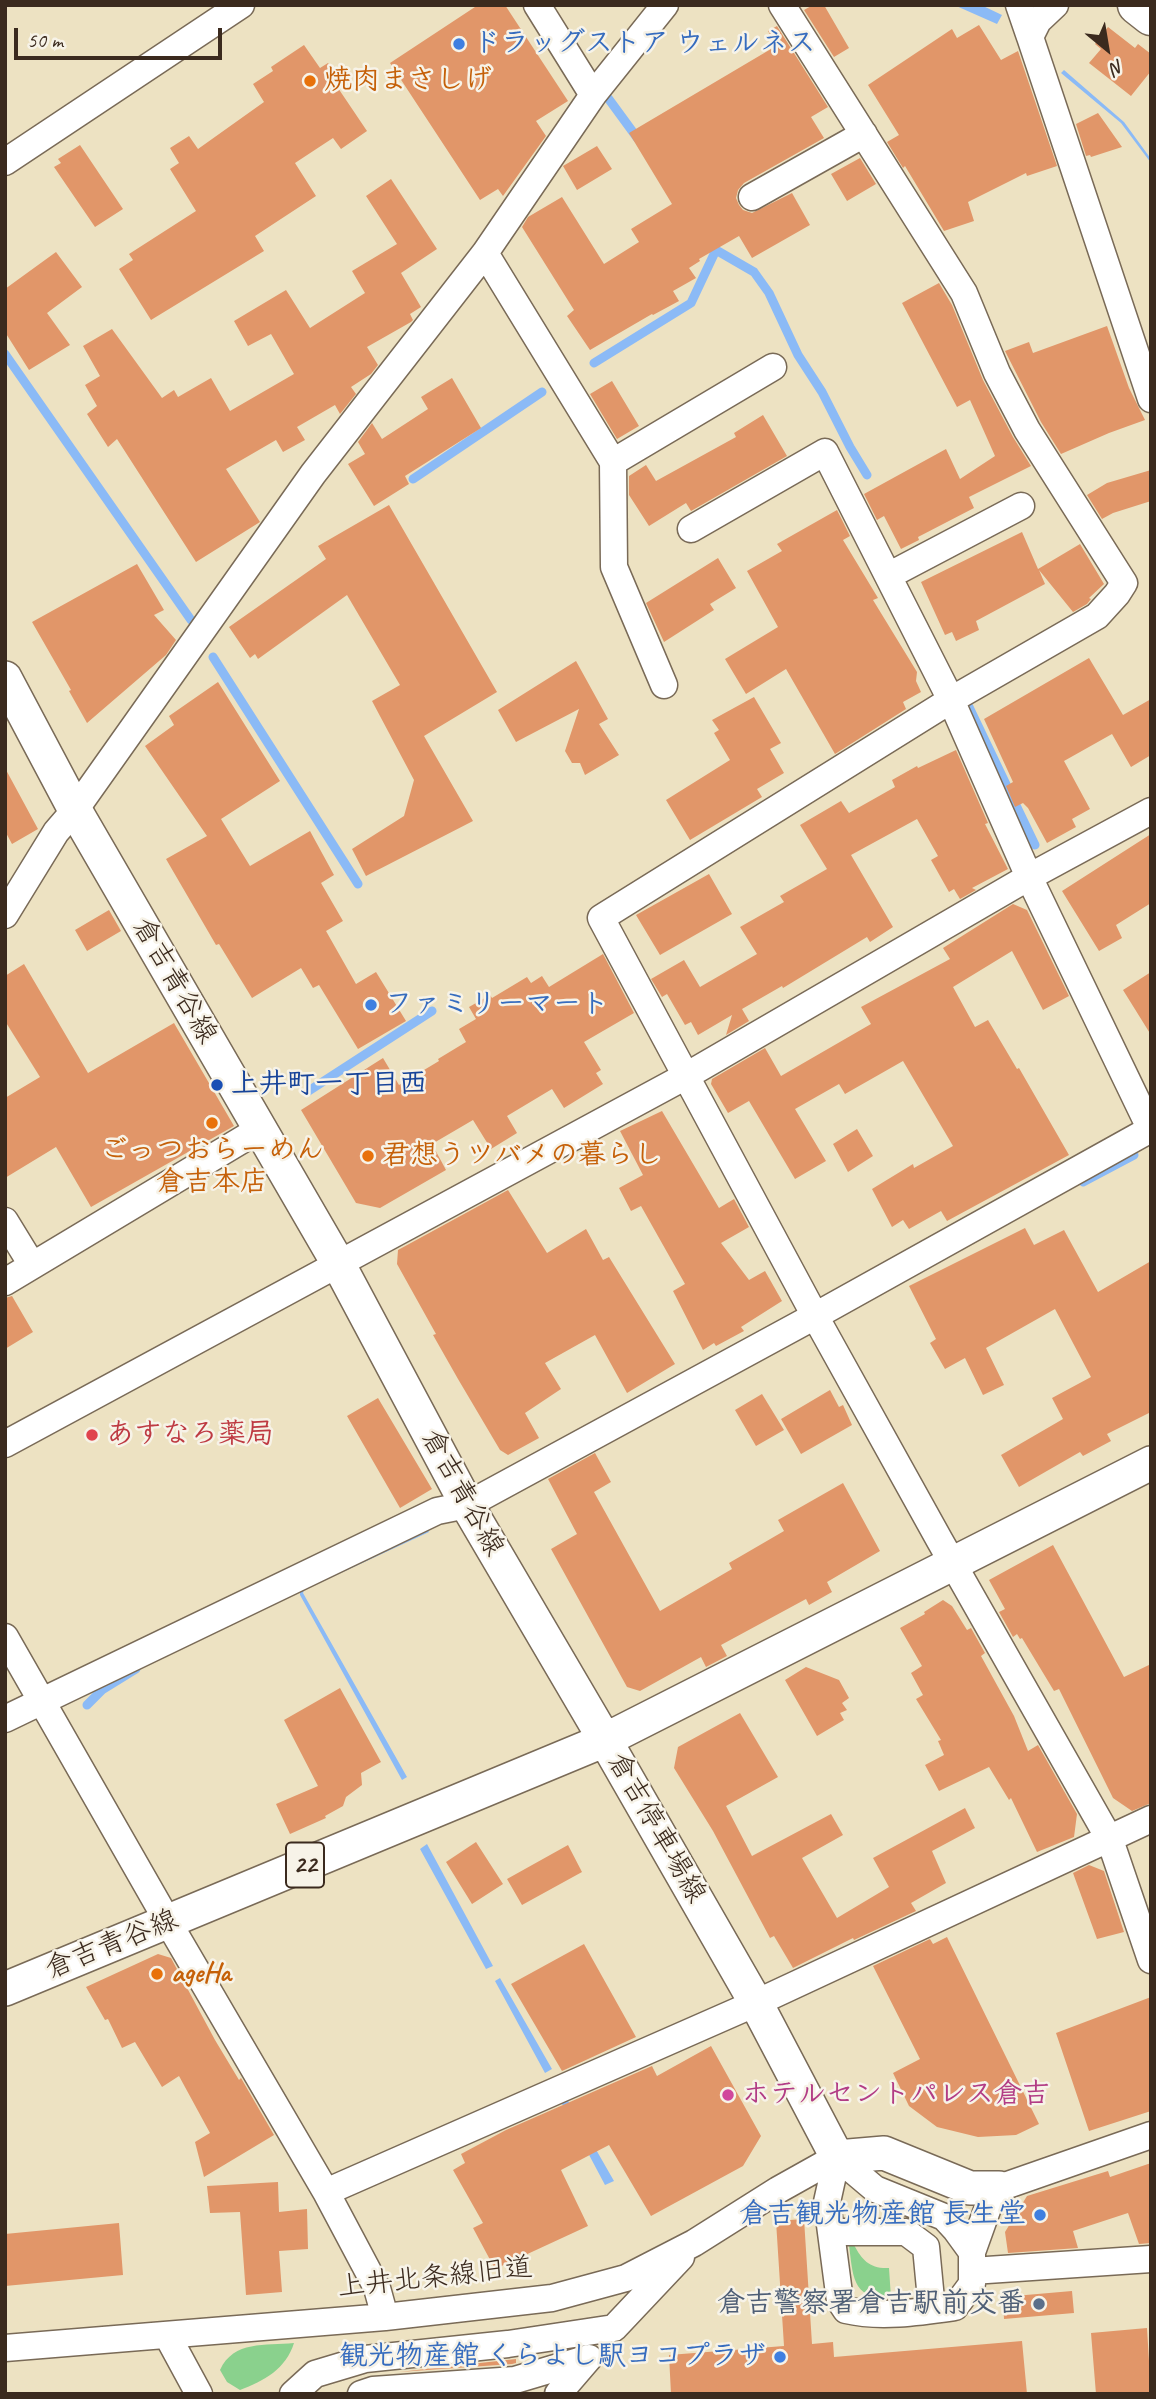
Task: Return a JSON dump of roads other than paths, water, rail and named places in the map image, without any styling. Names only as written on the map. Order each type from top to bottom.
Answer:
[{"type":"highway","points":[[1137,5],[1151,16]]},
{"type":"main road","name":"倉吉青谷線","points":[[5,678],[75,810],[339,1265],[467,1506],[605,1740],[5,1989]]},
{"type":"main road","name":"倉吉停車場線","points":[[837,2158],[756,2003],[605,1740],[1151,1463]]},
{"type":"main road","points":[[837,2158],[884,2153],[970,2188],[999,2188]]},
{"type":"street","points":[[5,162],[240,5]]},
{"type":"street","points":[[537,5],[593,95]]},
{"type":"street","points":[[5,915],[56,832],[75,810],[313,474],[485,253],[593,95],[665,5]]},
{"type":"street","points":[[782,5],[964,293],[997,373],[1027,430],[1124,583],[1097,616],[951,700],[601,918],[815,1316],[1110,1840],[1151,1960]]},
{"type":"street","points":[[1019,5],[1151,398]]},
{"type":"street","points":[[1030,37],[1038,20],[1055,5]]},
{"type":"street","points":[[752,197],[864,134]]},
{"type":"street","points":[[485,253],[614,462],[614,567],[664,685]]},
{"type":"street","points":[[614,462],[773,367]]},
{"type":"street","points":[[5,1720],[437,1511],[467,1506],[1151,1129],[1029,877],[951,700],[825,452],[691,529]]},
{"type":"street","points":[[888,576],[1021,506]]},
{"type":"street","points":[[5,1444],[686,1076],[1029,877],[1151,811]]},
{"type":"street","points":[[5,1282],[260,1129]]},
{"type":"street","points":[[5,1221],[32,1265]]},
{"type":"street","points":[[5,1637],[326,2192],[377,2288],[385,2316]]},
{"type":"street","points":[[326,2192],[756,2003],[1151,1819]]},
{"type":"street","points":[[972,2262],[957,2230],[944,2217],[875,2189],[837,2158],[827,2202],[840,2301],[846,2311],[864,2314],[932,2310],[955,2307],[972,2284],[972,2262],[990,2199],[999,2188],[1151,2135]]},
{"type":"street","name":"上井北条線旧道","points":[[5,2348],[385,2316],[552,2298],[626,2278],[694,2243],[778,2190],[837,2158]]},
{"type":"street","points":[[831,2232],[906,2232],[926,2247],[932,2310]]},
{"type":"street","points":[[558,2394],[614,2328],[694,2243]]},
{"type":"street","points":[[1053,2266],[1151,2259]]},
{"type":"street","points":[[972,2262],[1053,2266],[1132,2279],[1151,2277]]},
{"type":"street","points":[[293,2394],[315,2374],[365,2359],[508,2344],[614,2328]]},
{"type":"street","points":[[167,2335],[200,2394]]},
{"type":"street","points":[[361,2394],[373,2390],[515,2381],[589,2358]]},
{"type":"water","points":[[954,5],[981,5],[1002,15],[997,24]]},
{"type":"water","points":[[1064,70],[1124,122],[1151,159],[1151,163],[1121,123],[1061,73]]},
{"type":"water","points":[[427,1528],[429,1532],[304,1590],[303,1593],[407,1777],[402,1780],[300,1595],[300,1588]]},
{"type":"water","points":[[427,1844],[493,1966],[486,1969],[420,1849]]},
{"type":"water","points":[[500,1978],[552,2069],[545,2073],[495,1981]]},
{"type":"water","points":[[567,2099],[614,2181],[605,2185],[561,2102]]},
{"type":"waterway","points":[[608,98],[638,139]]},
{"type":"waterway","points":[[711,242],[716,250],[754,272],[769,293],[798,355],[822,392],[867,475]]},
{"type":"waterway","points":[[594,363],[691,303],[715,252]]},
{"type":"waterway","points":[[5,354],[191,620]]},
{"type":"waterway","points":[[413,479],[542,392]]},
{"type":"waterway","points":[[213,657],[358,884]]},
{"type":"waterway","points":[[968,705],[1035,845]]},
{"type":"waterway","points":[[307,1092],[432,1011]]},
{"type":"waterway","points":[[1083,1182],[1134,1155]]},
{"type":"waterway","points":[[87,1705],[102,1690],[136,1669]]},
{"type":"place","name":"ドラッグストア ウェルネス","points":[[459,44]]},
{"type":"place","name":"焼肉まさしげ","points":[[310,81]]},
{"type":"place","name":"ファミリーマート","points":[[371,1005]]},
{"type":"place","name":"上井町一丁目西","points":[[217,1085]]},
{"type":"place","name":"ごっつおらーめん 倉吉本店","points":[[212,1123]]},
{"type":"place","name":"君想うツバメの暮らし","points":[[368,1156]]},
{"type":"place","name":"あすなろ薬局","points":[[92,1435]]},
{"type":"place","name":"ageHa","points":[[157,1974]]},
{"type":"place","name":"ホテルセントパレス倉吉","points":[[728,2095]]},
{"type":"place","name":"倉吉観光物産館 長生堂","points":[[1040,2215]]},
{"type":"place","name":"倉吉警察署倉吉駅前交番","points":[[1039,2304]]},
{"type":"place","name":"観光物産館 くらよし駅ヨコプラザ","points":[[780,2357]]}]
